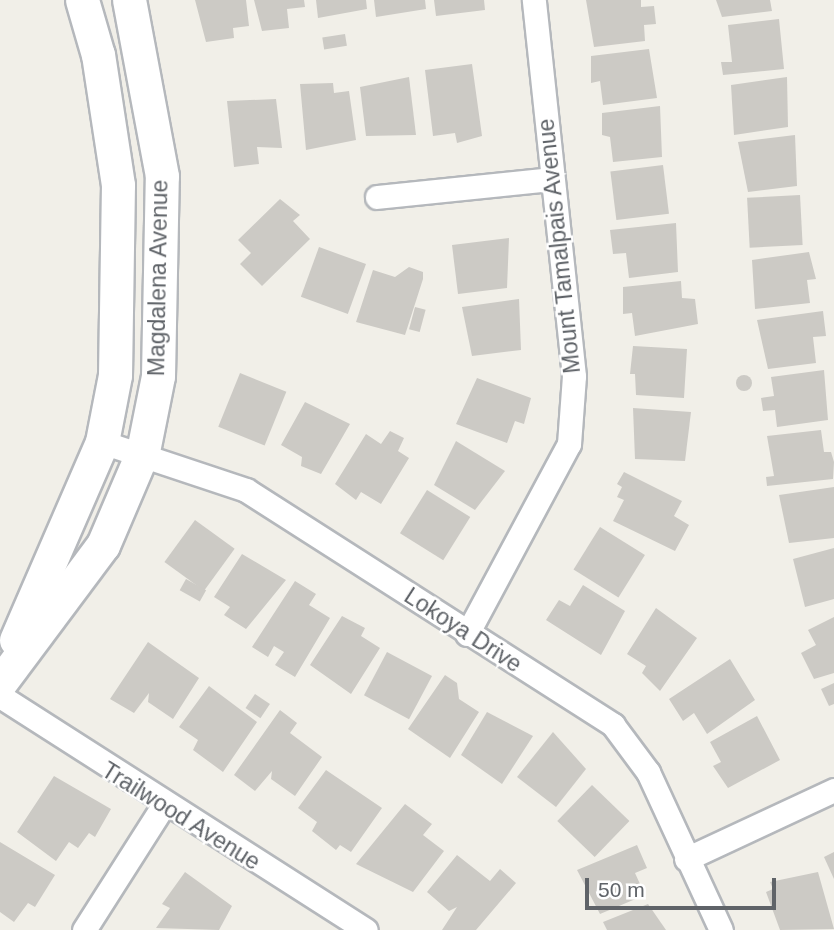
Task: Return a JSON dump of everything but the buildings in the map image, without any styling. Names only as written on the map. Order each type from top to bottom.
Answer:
[{"type":"street","name":"Magdalena Avenue","points":[[0,677],[102,442],[115,375],[118,185],[98,55],[82,0]]},
{"type":"street","name":"Magdalena Avenue","points":[[0,683],[103,545],[144,451],[158,376],[162,176],[129,0]]},
{"type":"street","name":"Mount Tamalpais Avenue","points":[[467,634],[569,444],[575,376],[551,180],[534,0]]},
{"type":"street","points":[[377,197],[551,180]]},
{"type":"street","name":"Lokoya Drive","points":[[102,442],[144,451],[246,490],[613,725],[648,772],[721,930]]},
{"type":"street","name":"Trailwood Avenue","points":[[0,696],[163,806],[366,930]]},
{"type":"street","points":[[686,859],[834,790]]},
{"type":"street","points":[[84,930],[163,806]]}]
